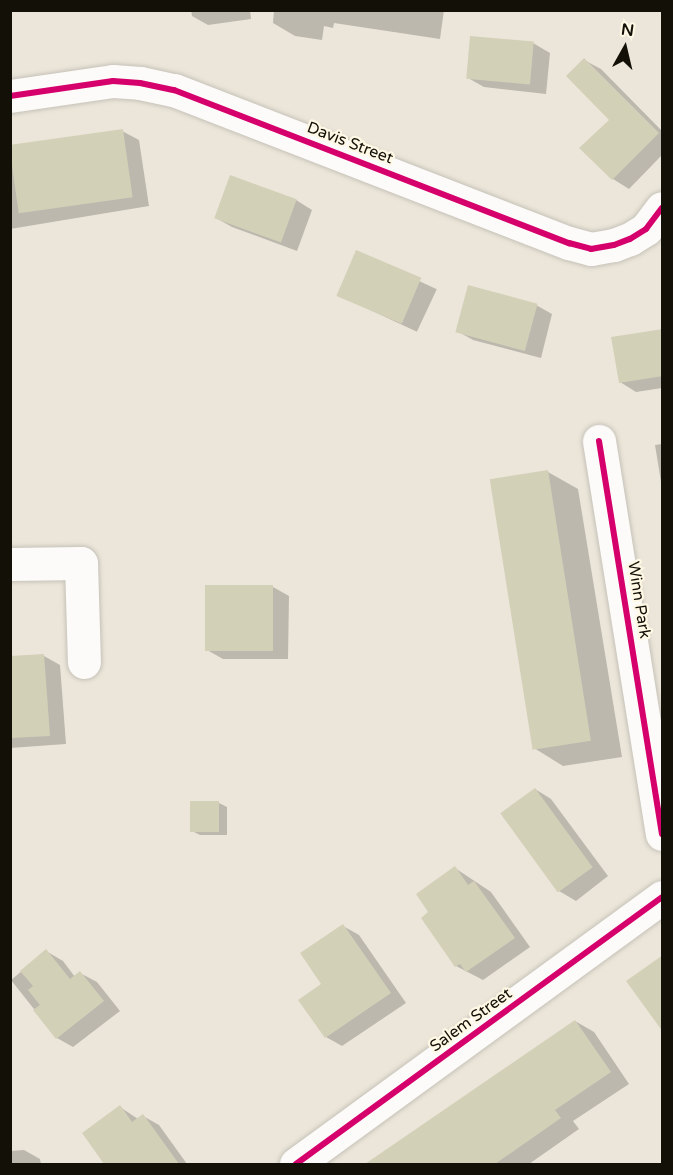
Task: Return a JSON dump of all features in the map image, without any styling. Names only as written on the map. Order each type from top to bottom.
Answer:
[{"type":"street","name":"Davis Street","points":[[10,96],[113,81],[140,83],[174,90],[569,243],[591,249],[615,245],[630,239],[646,229],[663,208]]},
{"type":"street","name":"Winn Park","points":[[599,441],[663,834]]},
{"type":"street","points":[[10,564],[81,563],[84,662]]},
{"type":"street","name":"Salem Street","points":[[296,1164],[663,897]]},
{"type":"building","points":[[470,36],[534,42],[530,84],[466,79]]},
{"type":"building","points":[[584,58],[659,133],[612,180],[579,148],[609,120],[566,76]]},
{"type":"building","points":[[123,129],[133,197],[19,213],[10,145]]},
{"type":"building","points":[[230,175],[297,199],[281,243],[214,218]]},
{"type":"building","points":[[356,250],[421,278],[402,324],[336,296]]},
{"type":"building","points":[[468,285],[538,304],[525,351],[455,332]]},
{"type":"building","points":[[663,329],[663,376],[619,383],[611,337]]},
{"type":"building","points":[[548,470],[591,741],[533,750],[490,479]]},
{"type":"building","points":[[205,585],[273,585],[273,651],[205,651]]},
{"type":"building","points":[[44,654],[50,736],[10,738],[10,656]]},
{"type":"building","points":[[535,788],[593,867],[558,893],[500,813]]},
{"type":"building","points":[[190,801],[219,801],[219,832],[190,832]]},
{"type":"building","points":[[455,866],[468,885],[474,881],[515,938],[466,972],[460,964],[455,967],[421,918],[428,912],[416,894]]},
{"type":"building","points":[[343,924],[391,993],[325,1038],[298,1000],[321,984],[300,953]]},
{"type":"building","points":[[46,949],[70,979],[80,971],[104,1001],[56,1039],[33,1010],[40,1005],[28,990],[33,986],[20,971]]},
{"type":"building","points":[[663,955],[663,1032],[626,981]]},
{"type":"building","points":[[575,1020],[611,1072],[555,1110],[561,1118],[495,1164],[365,1164]]},
{"type":"building","points":[[120,1105],[132,1122],[143,1114],[179,1164],[104,1164],[82,1133]]},
{"type":"cycle path","points":[[10,96],[113,81],[140,83],[174,90],[569,243],[591,249],[614,245],[630,239],[646,229],[662,208]]},
{"type":"cycle path","points":[[599,441],[662,834]]},
{"type":"cycle path","points":[[296,1164],[662,897]]}]
